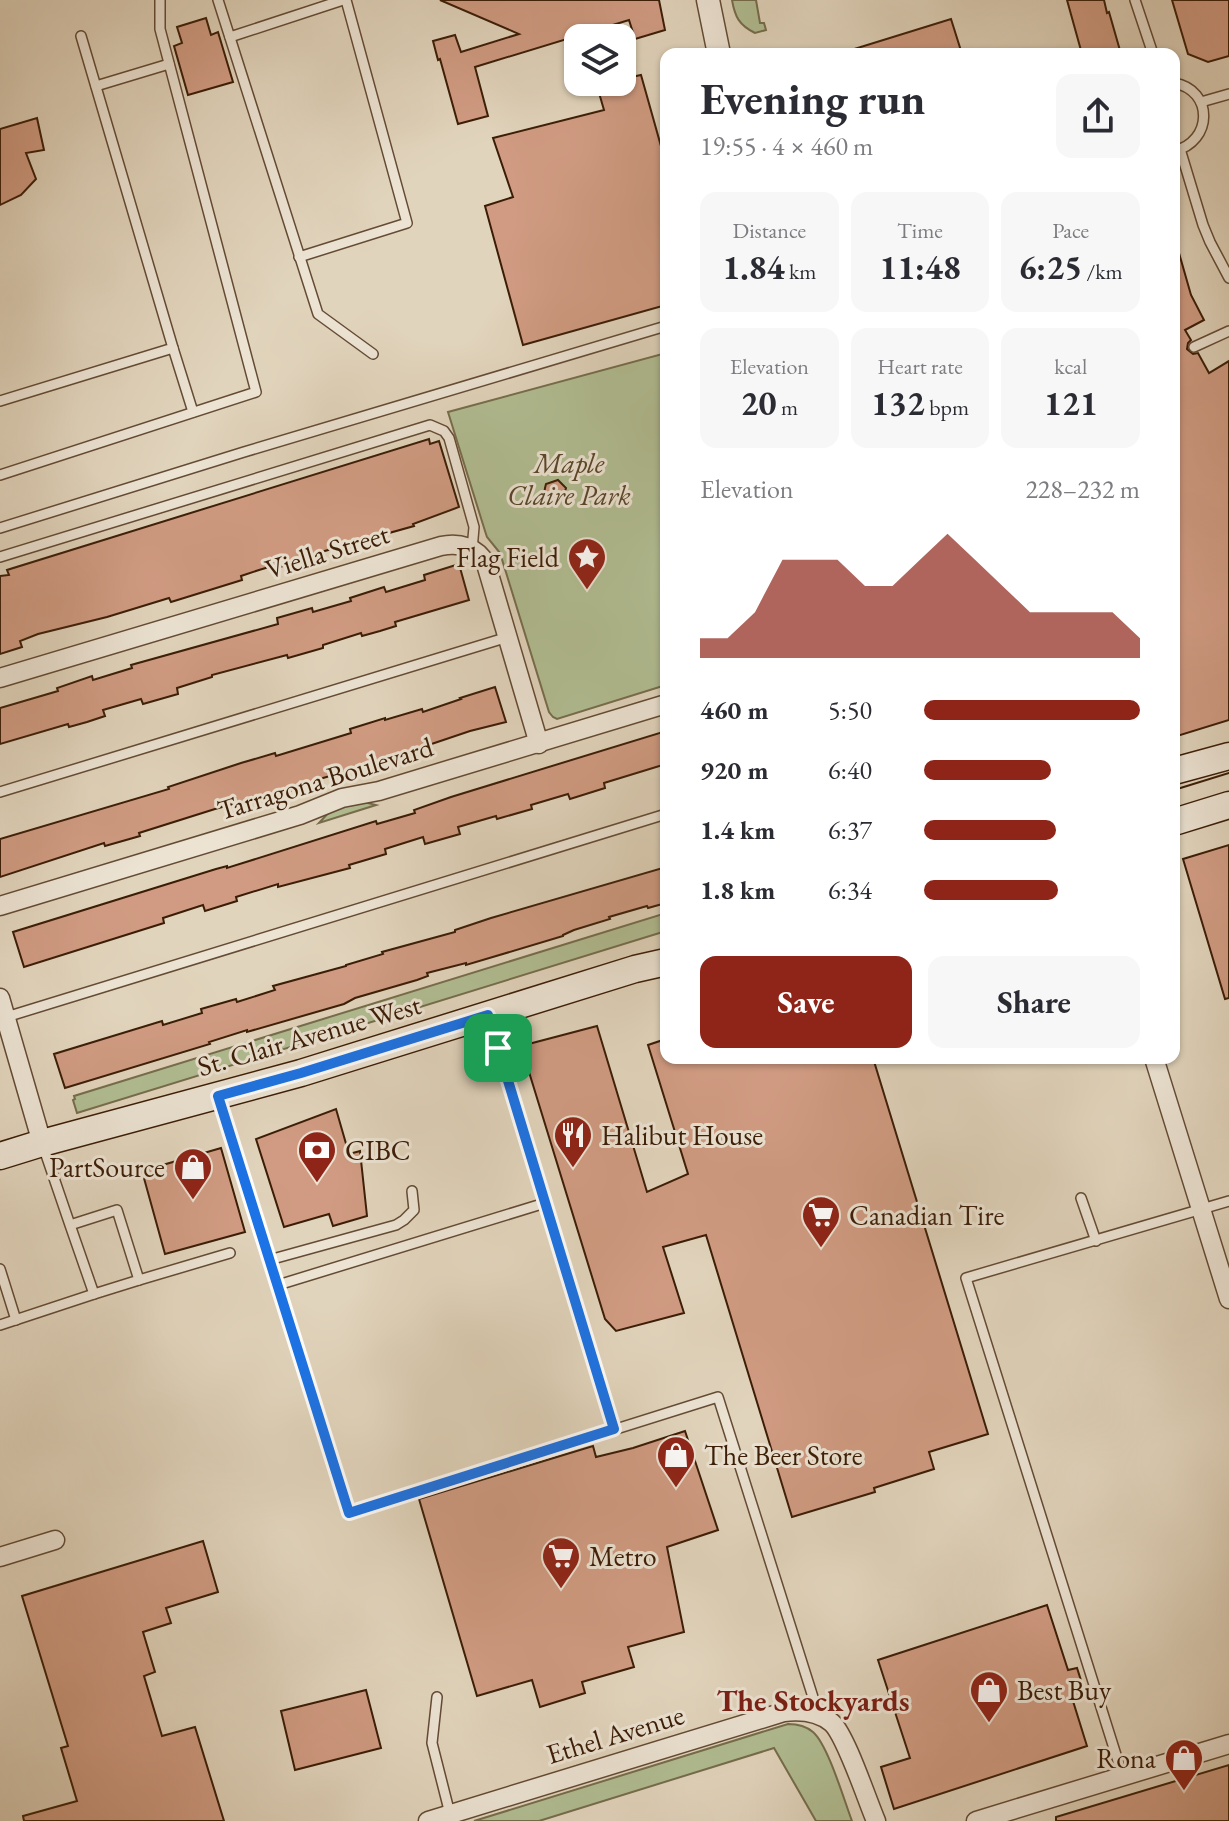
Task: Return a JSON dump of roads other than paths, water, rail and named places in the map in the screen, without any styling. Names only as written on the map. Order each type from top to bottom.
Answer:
[{"type":"main road","points":[[1180,769],[1229,756]]},
{"type":"main road","points":[[1180,820],[1229,805]]},
{"type":"main road","name":"St. Clair Avenue West","points":[[0,1156],[301,1073],[660,961]]},
{"type":"street","points":[[708,0],[718,48]]},
{"type":"street","name":"Viella Street","points":[[0,678],[441,546],[461,545],[472,550]]},
{"type":"street","points":[[472,550],[486,564],[539,744]]},
{"type":"street","name":"Tarragona Boulevard","points":[[0,906],[300,815],[342,798],[379,791],[660,706]]},
{"type":"street","points":[[0,998],[3,1018],[42,1143]]},
{"type":"street","points":[[1156,1064],[1229,1299]]},
{"type":"street","points":[[0,1557],[55,1540]]},
{"type":"street","name":"Ethel Avenue","points":[[428,1821],[784,1712],[802,1710],[819,1716]]},
{"type":"street","points":[[819,1716],[833,1724],[843,1741],[876,1821]]},
{"type":"street","points":[[976,1821],[1229,1744]]},
{"type":"lane","points":[[0,475],[256,392],[160,29],[160,0]]},
{"type":"lane","points":[[218,0],[318,314],[373,354]]},
{"type":"lane","points":[[230,37],[344,0],[407,223],[299,257]]},
{"type":"lane","points":[[1135,0],[1151,48]]},
{"type":"lane","points":[[81,36],[193,412]]},
{"type":"lane","points":[[96,86],[169,64]]},
{"type":"lane","points":[[1180,84],[1192,90],[1204,111],[1204,123],[1199,135],[1180,149]]},
{"type":"lane","points":[[1201,102],[1229,94]]},
{"type":"lane","points":[[1180,159],[1203,225],[1229,278]]},
{"type":"lane","points":[[0,528],[660,328]]},
{"type":"lane","points":[[1194,347],[1229,331]]},
{"type":"lane","points":[[0,401],[173,348]]},
{"type":"lane","points":[[0,557],[430,425],[444,431],[449,438],[474,527],[472,550]]},
{"type":"lane","points":[[0,792],[508,637]]},
{"type":"lane","points":[[3,1018],[660,816]]},
{"type":"lane","points":[[488,1015],[614,1429]]},
{"type":"lane","points":[[218,1096],[349,1513],[718,1397],[819,1716]]},
{"type":"lane","points":[[42,1143],[94,1294]]},
{"type":"lane","points":[[269,1260],[396,1225],[414,1210],[412,1191]]},
{"type":"lane","points":[[1081,1198],[1096,1241]]},
{"type":"lane","points":[[1124,1777],[966,1278],[1229,1201]]},
{"type":"lane","points":[[278,1285],[545,1203]]},
{"type":"lane","points":[[70,1225],[117,1210],[139,1280]]},
{"type":"lane","points":[[0,1325],[230,1253]]},
{"type":"lane","points":[[0,1269],[16,1320]]},
{"type":"lane","points":[[437,1697],[432,1743],[450,1814]]},
{"type":"tram line","points":[[1180,788],[1229,773]]},
{"type":"place","name":"Flag Field","points":[[587,591]]},
{"type":"place","name":"Halibut House","points":[[573,1169]]},
{"type":"place","name":"CIBC","points":[[317,1184]]},
{"type":"place","name":"PartSource","points":[[193,1201]]},
{"type":"place","name":"Canadian Tire","points":[[821,1249]]},
{"type":"place","name":"The Beer Store","points":[[676,1489]]},
{"type":"place","name":"Metro","points":[[561,1590]]},
{"type":"place","name":"Best Buy","points":[[989,1724]]},
{"type":"place","name":"Rona","points":[[1184,1792]]},
{"type":"district","name":"The Stockyards","points":[[813,1700]]},
{"type":"park label","name":"Maple Claire Park","points":[[569,479]]}]
